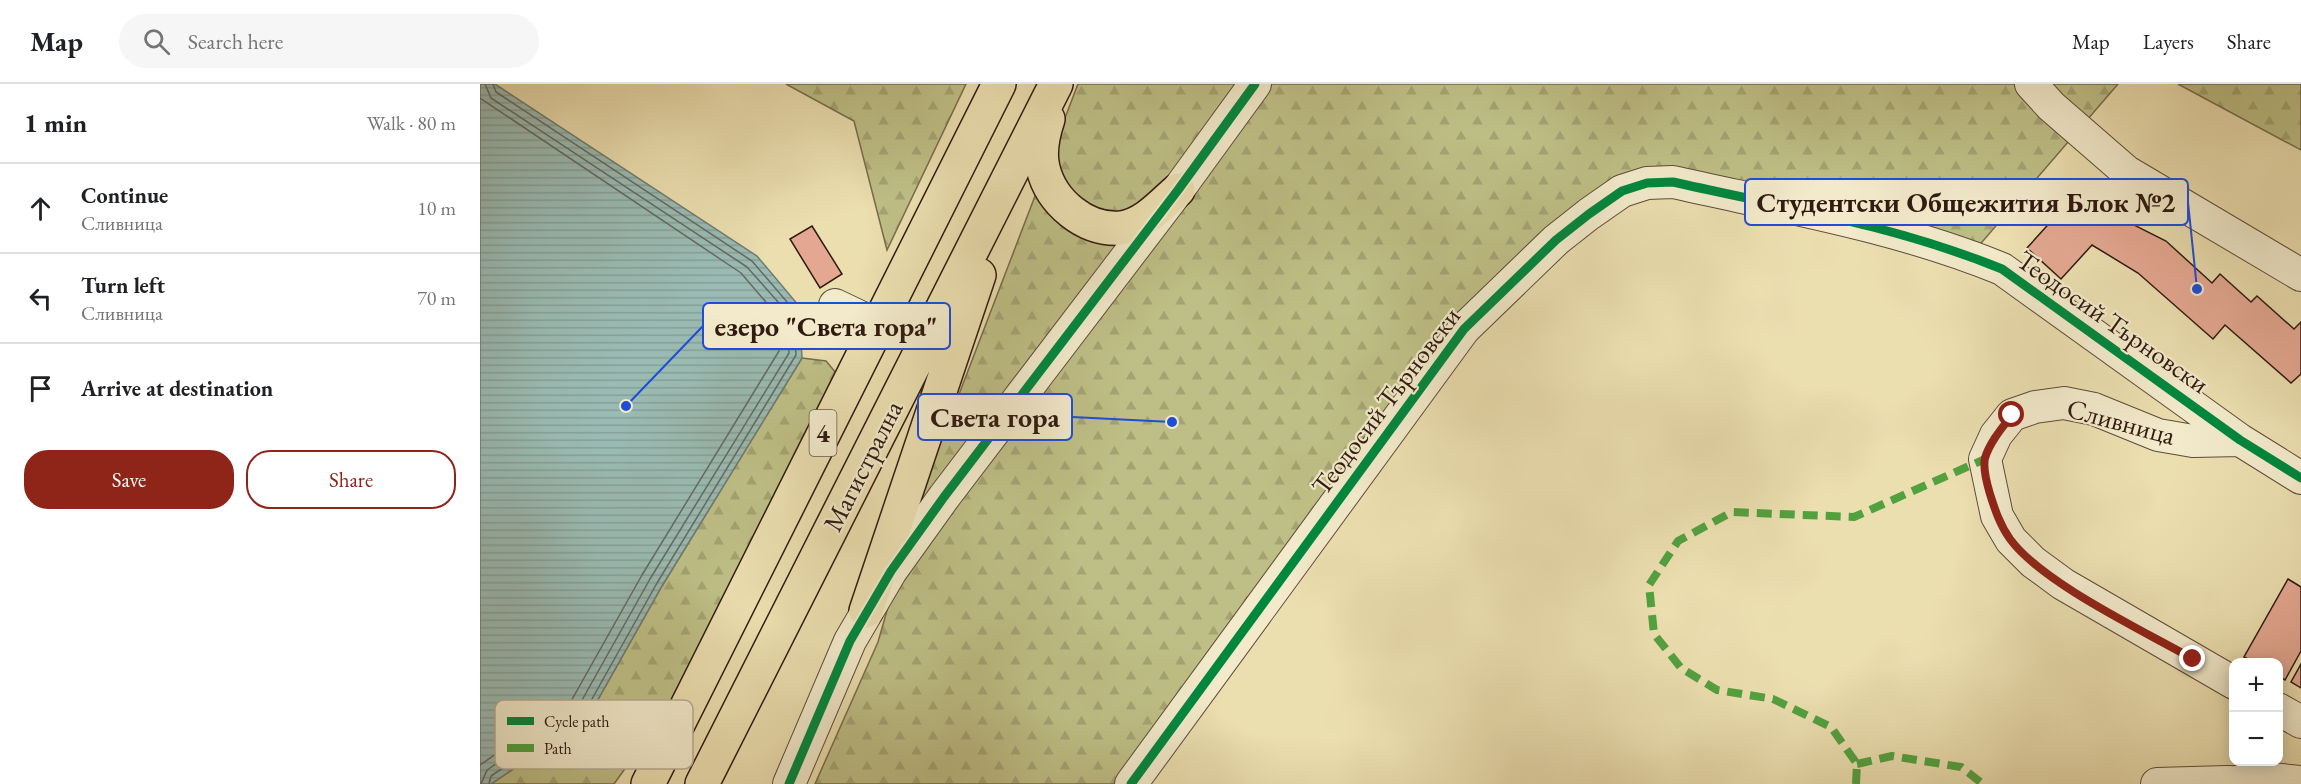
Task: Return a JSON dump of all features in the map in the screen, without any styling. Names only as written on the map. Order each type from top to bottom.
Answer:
[{"type":"main road","name":"Магистрална","points":[[690,700],[999,84]]},
{"type":"main road","name":"Магистрална","points":[[702,784],[1058,84]]},
{"type":"main road","points":[[1058,84],[1042,136],[1043,168],[1053,193],[1069,211],[1092,224],[1120,228],[1142,221],[1178,190]]},
{"type":"main road","points":[[866,611],[1016,165]]},
{"type":"main road","points":[[686,700],[704,673]]},
{"type":"main road","points":[[628,784],[638,769]]},
{"type":"main road","name":"Магистрална","points":[[648,784],[656,769]]},
{"type":"street","points":[[789,784],[836,670],[866,611],[944,496],[1178,190],[1255,84]]},
{"type":"street","points":[[2031,84],[2051,106],[2127,172],[2301,275]]},
{"type":"street","name":"Теодосий Търновски","points":[[1131,784],[1464,329],[1556,240],[1622,191],[1647,183],[1674,183],[1874,227],[1970,256],[2002,269],[2240,440],[2301,478]]},
{"type":"street","points":[[835,305],[877,325]]},
{"type":"street","name":"Сливница","points":[[2229,680],[2063,584],[2033,562],[2011,540],[1996,516],[1988,486],[1985,459],[1996,435],[2012,415],[2035,407],[2064,403],[2094,408],[2158,435],[2193,441],[2240,440]]},
{"type":"street","points":[[2283,712],[2301,722]]},
{"type":"street","points":[[2157,784],[2225,783],[2261,778],[2301,782]]},
{"type":"green space","points":[[786,84],[966,84],[887,250],[854,121]]},
{"type":"green space","points":[[1078,84],[2118,84],[1970,256],[1647,183],[1511,283],[1131,784],[815,784],[878,642],[920,496]]},
{"type":"green space","points":[[2178,84],[2301,84],[2301,150]]},
{"type":"green space","points":[[802,358],[826,361],[842,380],[688,681],[674,700],[598,700],[662,586]]},
{"type":"green space","points":[[513,769],[625,769],[614,784],[491,784]]},
{"type":"water","points":[[480,84],[495,84],[757,256],[799,306],[802,358],[662,586],[598,700],[495,700],[495,769],[513,769],[491,784],[480,784]]},
{"type":"building","points":[[2084,185],[2118,217],[2166,241],[2212,283],[2220,274],[2251,302],[2257,296],[2294,329],[2301,322],[2301,374],[2291,383],[2225,325],[2213,339],[2138,273],[2092,245],[2061,279],[2027,248]]},
{"type":"building","points":[[812,226],[842,274],[820,288],[790,239]]},
{"type":"building","points":[[2288,579],[2301,587],[2301,651],[2285,680],[2283,679],[2283,658],[2244,657]]},
{"type":"building","points":[[2301,664],[2301,688],[2291,682]]},
{"type":"marked path","points":[[1856,784],[1857,764],[1831,727],[1773,699],[1717,690],[1681,668],[1654,634],[1649,585],[1678,541],[1732,512],[1854,517],[1985,459]]},
{"type":"marked path","points":[[1857,764],[1892,756],[1961,767],[1983,784]]},
{"type":"cycle path","points":[[789,784],[850,641],[891,571],[944,497],[1178,190],[1255,84]]},
{"type":"cycle path","points":[[1131,784],[1464,329],[1556,240],[1622,191],[1647,183],[1673,182],[1840,219],[1922,241],[2002,269],[2240,440],[2301,478]]},
{"type":"place","name":"Студентски Общежития Блок №2","points":[[2197,289]]},
{"type":"place","name":"езеро \"Света гора\"","points":[[626,406]]},
{"type":"place","name":"Света гора","points":[[1172,422]]},
{"type":"route","points":[[2012,415],[1996,435],[1985,459],[1988,486],[1996,516],[2011,540],[2033,562],[2063,584],[2193,659]]}]
